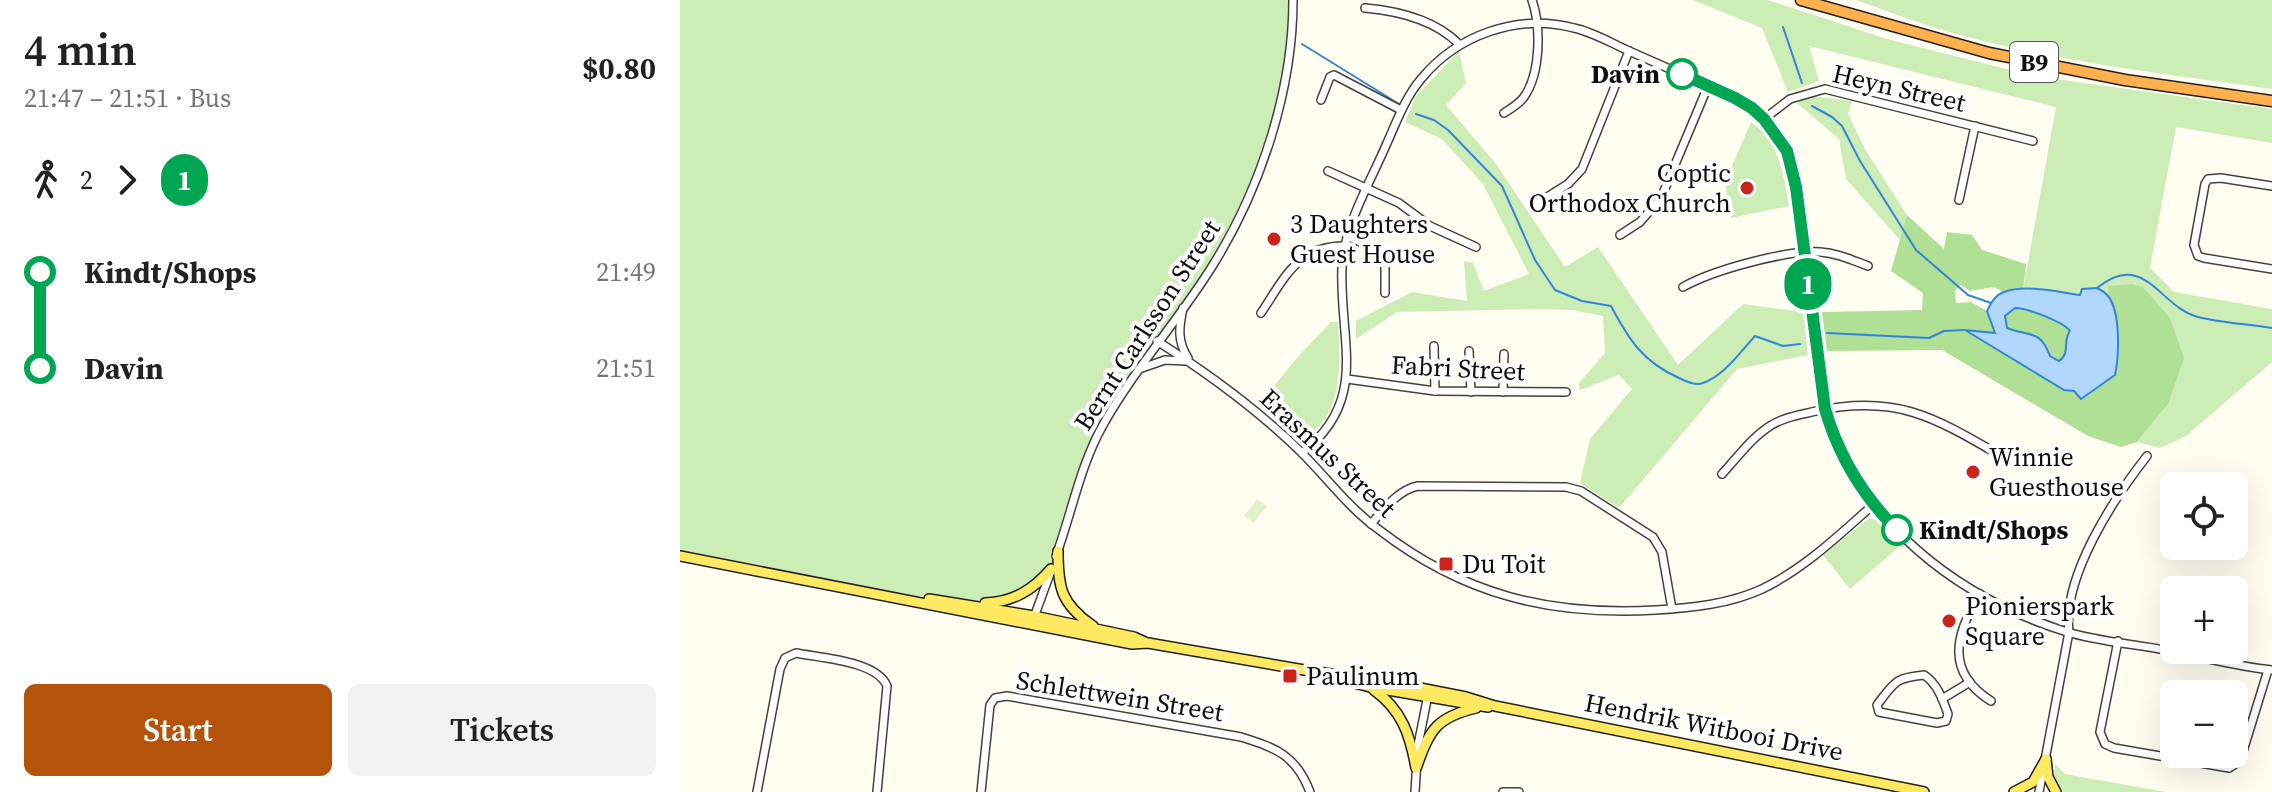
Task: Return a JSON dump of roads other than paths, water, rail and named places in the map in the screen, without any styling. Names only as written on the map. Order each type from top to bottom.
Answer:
[{"type":"highway","name":"B9","points":[[1801,0],[1989,53],[2125,80],[2272,101]]},
{"type":"main road","points":[[1058,551],[1062,595],[1079,616],[1100,630]]},
{"type":"main road","name":"Hendrik Witbooi Drive","points":[[680,556],[889,596],[1100,630],[1148,643],[1341,674],[1924,792]]},
{"type":"main road","points":[[966,604],[1009,600],[1032,588],[1051,569]]},
{"type":"main road","name":"Hendrik Witbooi Drive","points":[[889,596],[966,604],[1132,644],[1148,643]]},
{"type":"main road","name":"Hendrik Witbooi Drive","points":[[1316,672],[1370,687],[1428,693],[1479,708],[1495,706]]},
{"type":"main road","points":[[1370,687],[1400,716],[1407,729],[1416,768]]},
{"type":"main road","points":[[1416,768],[1433,728],[1449,716],[1479,708]]},
{"type":"main road","points":[[2014,792],[2033,782],[2046,759]]},
{"type":"main road","points":[[2046,759],[2048,777],[2056,792]]},
{"type":"street","name":"Bernt Carlsson Street","points":[[1033,620],[1089,452],[1138,369],[1212,267],[1231,235],[1264,156],[1288,64],[1293,0]]},
{"type":"street","points":[[1504,113],[1517,105],[1529,90],[1535,62],[1537,23],[1532,0]]},
{"type":"street","points":[[1365,8],[1396,12],[1435,26],[1459,44]]},
{"type":"street","points":[[1302,453],[1330,425],[1340,408],[1347,379],[1344,246],[1401,110],[1419,81],[1459,44],[1500,28],[1537,23],[1576,28],[1735,98],[1764,119],[1787,151],[1792,164],[1825,409],[1843,458],[1873,505],[1930,561],[1980,594],[2069,632],[2118,641],[2270,670],[2240,761],[2234,767],[2105,744],[2100,732],[2118,641]]},
{"type":"street","points":[[1544,199],[1568,184],[1582,169],[1629,51]]},
{"type":"street","points":[[1321,100],[1330,77],[1334,75],[1401,110]]},
{"type":"street","points":[[1620,235],[1646,217],[1661,198],[1708,86]]},
{"type":"street","name":"Heyn Street","points":[[1764,119],[1790,99],[1825,89],[2033,141]]},
{"type":"street","points":[[1959,200],[1975,126]]},
{"type":"street","points":[[1328,171],[1406,207],[1430,226],[1476,247]]},
{"type":"street","points":[[2272,186],[2221,178],[2208,179],[2194,245],[2198,256],[2204,258],[2272,269]]},
{"type":"street","points":[[1347,236],[1385,253],[1385,293]]},
{"type":"street","points":[[1261,313],[1295,264],[1315,251],[1344,246]]},
{"type":"street","points":[[1683,287],[1712,273],[1804,253],[1829,254],[1868,266]]},
{"type":"street","points":[[1184,305],[1179,333],[1183,350],[1191,363]]},
{"type":"street","name":"Erasmus Street","points":[[1157,341],[1257,411],[1302,453],[1336,492],[1371,524],[1407,550],[1457,578],[1526,602],[1557,609],[1601,613],[1672,609],[1722,601],[1774,583],[1873,505]]},
{"type":"street","points":[[1434,346],[1435,391]]},
{"type":"street","points":[[1469,351],[1471,392]]},
{"type":"street","points":[[1503,392],[1504,354]]},
{"type":"street","points":[[1138,369],[1165,360],[1191,363]]},
{"type":"street","name":"Fabri Street","points":[[1347,379],[1435,391],[1566,392]]},
{"type":"street","points":[[1722,474],[1769,427],[1793,416],[1825,409],[1875,406],[1906,409],[1939,420],[2001,456]]},
{"type":"street","points":[[2039,792],[2075,585],[2088,549],[2120,492],[2147,456]]},
{"type":"street","points":[[1371,524],[1397,496],[1411,487],[1574,488],[1653,537],[1662,552],[1672,609]]},
{"type":"street","points":[[1980,594],[1957,648],[1959,662],[1970,682],[1991,701]]},
{"type":"street","points":[[757,792],[780,669],[785,658],[796,653],[871,668],[883,678],[887,686],[877,792]]},
{"type":"street","points":[[1927,676],[1942,699],[1948,714],[1946,721],[1940,723],[1881,713],[1877,708],[1896,681],[1905,677],[1927,676]]},
{"type":"street","points":[[1942,699],[1970,682]]},
{"type":"street","points":[[1415,792],[1428,693]]},
{"type":"street","name":"Schlettwein Street","points":[[981,792],[990,705],[995,698],[1007,696],[1257,742],[1286,754],[1306,781],[1310,792]]},
{"type":"street","points":[[1503,792],[1519,792]]},
{"type":"water","points":[[2097,288],[2108,296],[2115,312],[2118,346],[2115,375],[2081,399],[2074,391],[2064,390],[1965,330],[1995,333],[1987,311],[1996,297],[2004,292],[2031,289],[2080,295],[2082,289]],"holes":[[[2015,308],[2053,320],[2070,331],[2063,358],[2059,361],[2050,356],[2042,342],[2033,335],[2007,328],[2005,316]]]},
{"type":"waterway","points":[[1783,27],[1802,83]]},
{"type":"waterway","points":[[1302,44],[1399,104]]},
{"type":"waterway","points":[[1812,106],[1842,126],[1860,161],[1916,250],[1968,295],[1991,303]]},
{"type":"waterway","points":[[1416,114],[1434,120],[1448,130],[1502,186],[1535,260],[1555,290],[1582,301],[1611,306],[1638,349],[1666,372],[1700,384],[1725,369],[1755,336],[1783,346],[1800,344]]},
{"type":"waterway","points":[[2097,288],[2114,278],[2128,275],[2140,277],[2184,311],[2198,317],[2272,328]]},
{"type":"waterway","points":[[1827,333],[1929,338],[1944,331],[1964,330]]},
{"type":"place","name":"Davin","points":[[1682,74]]},
{"type":"place","name":"Coptic Orthodox Church","points":[[1747,188]]},
{"type":"place","name":"3 Daughters Guest House","points":[[1274,239]]},
{"type":"place","name":"Winnie Guesthouse","points":[[1973,472]]},
{"type":"place","name":"Kindt/Shops","points":[[1897,530]]},
{"type":"place","name":"Du Toit","points":[[1446,564]]},
{"type":"place","name":"Pionierspark Square","points":[[1949,621]]},
{"type":"place","name":"Paulinum","points":[[1290,676]]}]
